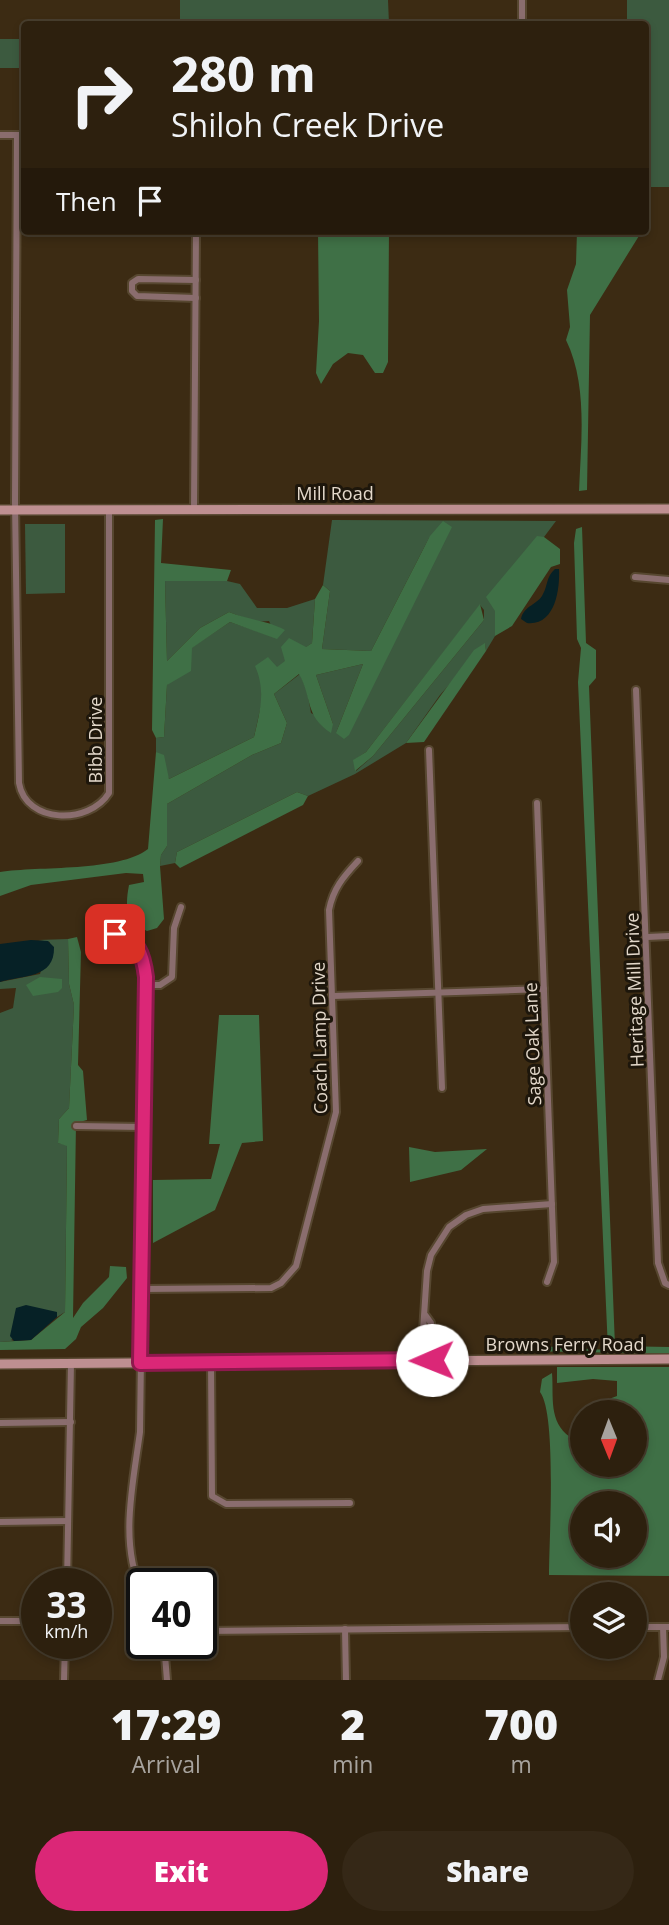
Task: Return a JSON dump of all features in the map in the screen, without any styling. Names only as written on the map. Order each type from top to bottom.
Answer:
[{"type":"street","points":[[522,0],[522,21]]},
{"type":"street","points":[[0,135],[21,135],[15,510]]},
{"type":"street","points":[[194,509],[196,235]]},
{"type":"street","points":[[196,280],[138,279],[132,283],[132,291],[137,296],[196,298]]},
{"type":"street","name":"Bibb Drive","points":[[15,510],[21,795],[29,806],[47,814],[81,813],[103,803],[110,781],[109,509]]},
{"type":"street","name":"Mill Road","points":[[0,510],[669,509]]},
{"type":"street","points":[[635,577],[669,580]]},
{"type":"street","name":"Heritage Mill Drive","points":[[636,690],[658,1263],[665,1283],[669,1285]]},
{"type":"street","points":[[429,750],[442,1088]]},
{"type":"street","name":"Sage Oak Lane","points":[[537,803],[554,1262],[547,1282]]},
{"type":"street","name":"Coach Lamp Drive","points":[[143,1289],[271,1288],[281,1283],[296,1266],[334,1127],[334,996],[329,910],[332,894],[342,878],[358,862]]},
{"type":"street","points":[[146,985],[160,985],[172,977],[174,928],[181,907]]},
{"type":"street","points":[[94,933],[115,934],[134,942],[141,951],[146,985],[140,1432],[130,1498],[131,1555],[135,1568]]},
{"type":"street","points":[[647,937],[669,936]]},
{"type":"street","points":[[334,996],[544,989]]},
{"type":"street","points":[[76,1126],[143,1127]]},
{"type":"street","points":[[421,1361],[427,1272],[431,1255],[449,1227],[466,1215],[483,1209],[552,1205]]},
{"type":"street","points":[[426,1316],[431,1323],[432,1360]]},
{"type":"street","name":"Browns Ferry Road","points":[[0,1364],[669,1359]]},
{"type":"street","points":[[212,1362],[212,1496],[226,1504],[350,1503]]},
{"type":"street","points":[[67,1568],[71,1363]]},
{"type":"street","points":[[0,1423],[71,1422]]},
{"type":"street","points":[[0,1522],[68,1521]]},
{"type":"street","points":[[0,1621],[21,1621]]},
{"type":"street","points":[[217,1630],[570,1627]]},
{"type":"street","points":[[647,1627],[666,1627],[659,1680]]},
{"type":"street","points":[[345,1629],[346,1680]]},
{"type":"street","points":[[64,1680],[65,1659]]},
{"type":"street","points":[[165,1659],[167,1680]]},
{"type":"green space","points":[[180,0],[388,0],[389,21],[180,21]]},
{"type":"green space","points":[[627,0],[669,0],[669,187],[649,187],[649,21],[627,21]]},
{"type":"green space","points":[[0,39],[21,39],[21,68],[0,68]]},
{"type":"green space","points":[[318,235],[389,235],[388,362],[383,373],[375,373],[363,355],[348,353],[333,364],[321,384],[316,373],[319,321]]},
{"type":"green space","points":[[577,235],[640,235],[590,315],[587,490],[579,491],[582,414],[578,376],[566,340],[570,327],[567,290],[576,264]]},
{"type":"green space","points":[[163,519],[161,563],[231,570],[227,581],[165,581],[167,661],[200,628],[229,612],[285,630],[277,639],[230,622],[192,648],[191,671],[167,685],[164,737],[156,738],[152,730],[155,520]]},
{"type":"green space","points":[[332,520],[556,521],[544,537],[537,537],[495,611],[495,636],[486,651],[485,644],[440,695],[406,743],[355,774],[308,796],[297,792],[177,852],[175,863],[160,866],[161,855],[167,846],[167,804],[252,755],[281,743],[287,723],[274,694],[300,674],[307,691],[311,713],[333,724],[316,675],[363,664],[336,733],[430,536],[371,651],[322,649],[330,591],[323,585]],"holes":[[[480,605],[484,610],[484,620],[373,756],[356,771],[354,760],[366,752]]]},
{"type":"green space","points":[[443,521],[452,527],[349,735],[344,739],[336,733],[363,664],[316,675],[333,724],[331,733],[313,713],[299,674],[274,694],[287,723],[281,743],[252,755],[167,804],[167,846],[161,855],[160,866],[164,919],[157,928],[147,931],[134,923],[128,912],[129,885],[144,882],[143,874],[126,873],[31,885],[0,896],[0,872],[98,865],[135,856],[148,849],[156,752],[164,755],[169,779],[254,737],[261,692],[255,666],[268,657],[277,667],[285,661],[281,647],[289,638],[306,647],[312,643],[315,599],[323,585],[330,591],[322,649],[371,651],[430,536]]},
{"type":"green space","points":[[25,524],[65,524],[65,593],[26,594]]},
{"type":"green space","points":[[582,527],[586,643],[596,650],[596,678],[589,686],[615,1346],[669,1347],[669,1354],[527,1351],[538,1346],[608,1350],[578,682],[581,648],[577,639],[574,543],[576,529]]},
{"type":"green space","points":[[537,536],[544,537],[560,549],[560,564],[551,567],[512,626],[495,636],[495,611],[486,597]]},
{"type":"green space","points":[[165,581],[227,581],[240,584],[257,608],[287,608],[315,599],[312,643],[261,679],[262,701],[254,737],[169,779],[156,752],[156,738],[164,737],[167,685],[191,648],[230,622],[277,638],[269,621],[255,622],[229,612],[200,628],[167,661]]},
{"type":"green space","points":[[480,604],[484,620],[373,756],[355,771],[353,760],[366,752]]},
{"type":"green space","points":[[485,643],[486,651],[424,742],[406,743],[474,650]]},
{"type":"green space","points":[[297,792],[308,796],[303,805],[180,868],[175,863],[177,852]]},
{"type":"green space","points":[[77,937],[81,952],[78,1065],[83,1071],[87,1120],[76,1123],[73,1318],[83,1303],[109,1277],[110,1266],[126,1267],[127,1278],[103,1308],[81,1327],[76,1339],[65,1349],[0,1350],[0,1342],[31,1340],[65,1312],[67,1146],[58,1143],[59,1119],[69,1108],[74,1005],[69,984],[68,939]]},
{"type":"green space","points":[[68,939],[69,984],[74,1005],[69,1108],[59,1119],[58,1143],[67,1145],[65,1312],[57,1317],[57,1312],[11,1340],[14,1341],[0,1342],[0,1013],[13,1008],[16,988],[0,989],[0,982],[40,974],[50,942],[38,940]]},
{"type":"green space","points":[[40,977],[62,979],[62,988],[58,992],[33,996],[26,985]]},
{"type":"green space","points":[[219,1015],[259,1015],[263,1141],[242,1143],[215,1210],[153,1243],[153,1180],[211,1179],[220,1144],[209,1144]]},
{"type":"green space","points":[[409,1147],[435,1152],[487,1149],[461,1170],[410,1182]]},
{"type":"green space","points":[[557,1367],[669,1367],[669,1576],[549,1575],[550,1451],[549,1425],[540,1392],[542,1379],[552,1373],[555,1416],[563,1431],[570,1437],[570,1477],[648,1477],[648,1400],[606,1400],[617,1396],[617,1381],[593,1379],[557,1383]]},
{"type":"water","points":[[555,569],[559,569],[557,596],[550,613],[544,619],[527,623],[521,619],[523,614],[541,598]]},
{"type":"water","points":[[48,941],[54,947],[49,965],[36,974],[0,982],[0,944]]},
{"type":"water","points":[[26,1305],[57,1312],[57,1317],[31,1340],[14,1341],[10,1336],[16,1308]]},
{"type":"route","points":[[115,934],[134,942],[141,951],[146,977],[140,1363],[432,1360]]}]
